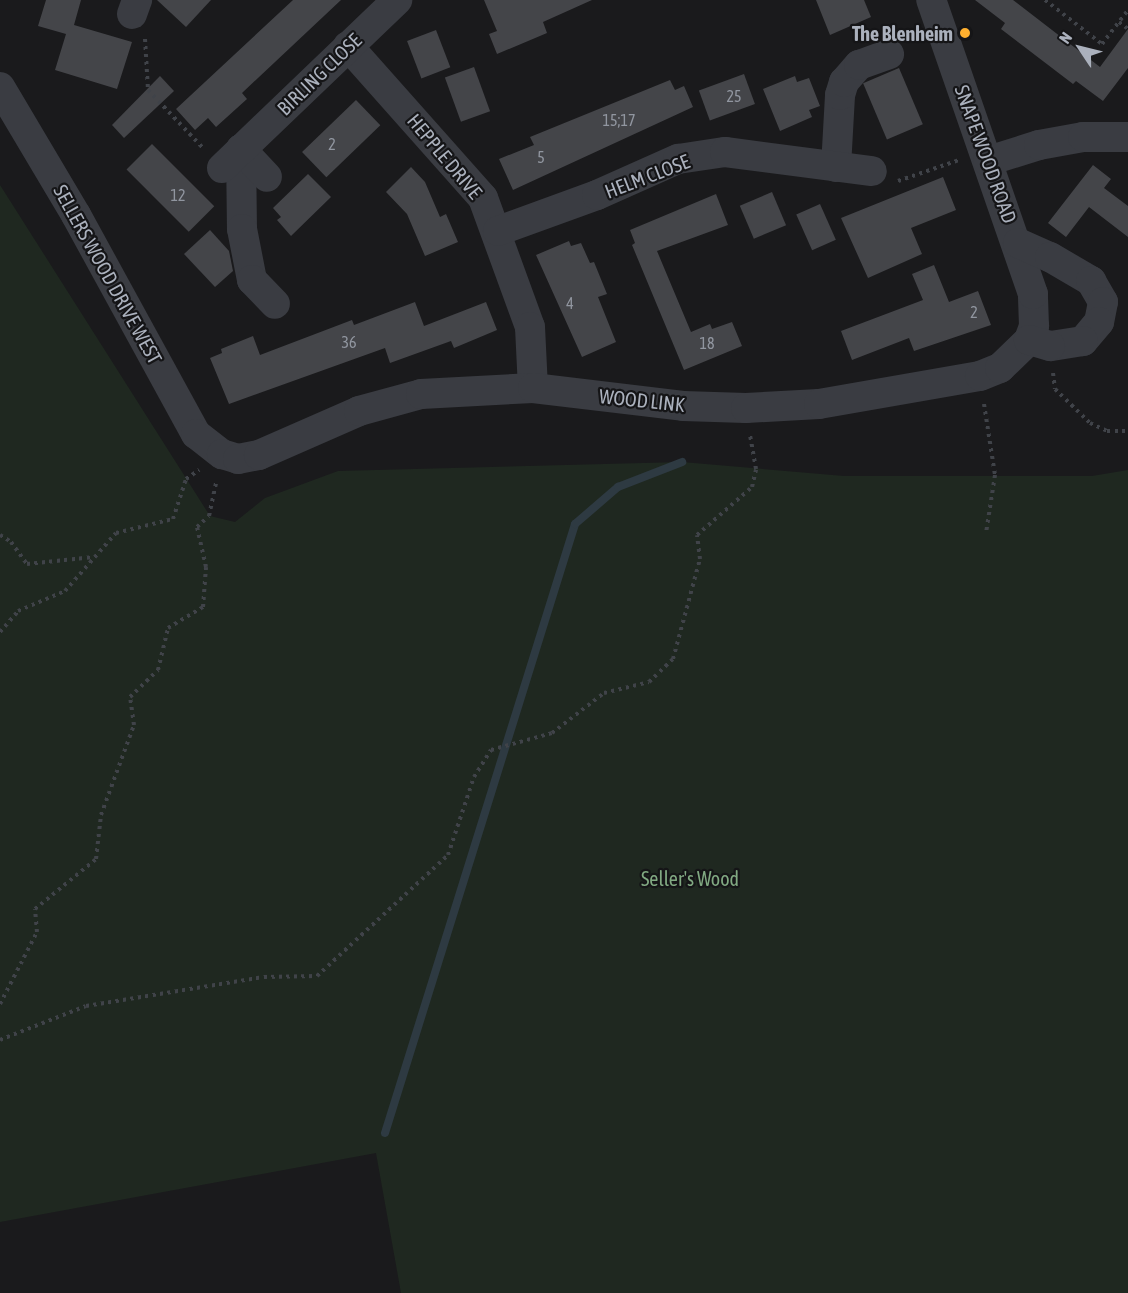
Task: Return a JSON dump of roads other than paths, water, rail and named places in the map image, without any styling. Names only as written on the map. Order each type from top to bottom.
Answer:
[{"type":"street","name":"BIRLING CLOSE","points":[[232,159],[397,0]]},
{"type":"street","name":"SNAPE WOOD ROAD","points":[[931,0],[1017,243],[1035,310],[1040,343]]},
{"type":"street","name":"HEPPLE DRIVE","points":[[348,46],[464,173],[483,198],[498,231],[530,327],[533,388]]},
{"type":"street","points":[[836,167],[840,95],[844,82],[859,65],[889,54]]},
{"type":"street","name":"SELLERS WOOD DRIVE WEST","points":[[0,87],[76,215],[196,434],[222,454]]},
{"type":"street","points":[[986,154],[1060,141],[1128,137]]},
{"type":"street","name":"HELM CLOSE","points":[[498,231],[597,195],[678,159],[725,152],[872,171]]},
{"type":"street","points":[[232,159],[267,177]]},
{"type":"street","points":[[232,159],[252,280],[275,304]]},
{"type":"street","points":[[1017,243],[1050,257],[1091,281],[1103,302],[1099,322],[1083,341],[1040,343]]},
{"type":"street","name":"WOOD LINK","points":[[222,454],[238,459],[259,455],[359,411],[421,394],[533,388],[683,406],[746,408],[819,404],[980,376],[1040,343]]},
{"type":"waterway","points":[[385,1133],[575,524],[618,487],[682,462]]},
{"type":"place","name":"The Blenheim","points":[[965,33]]},
{"type":"park label","name":"Seller's Wood","points":[[690,878]]}]
